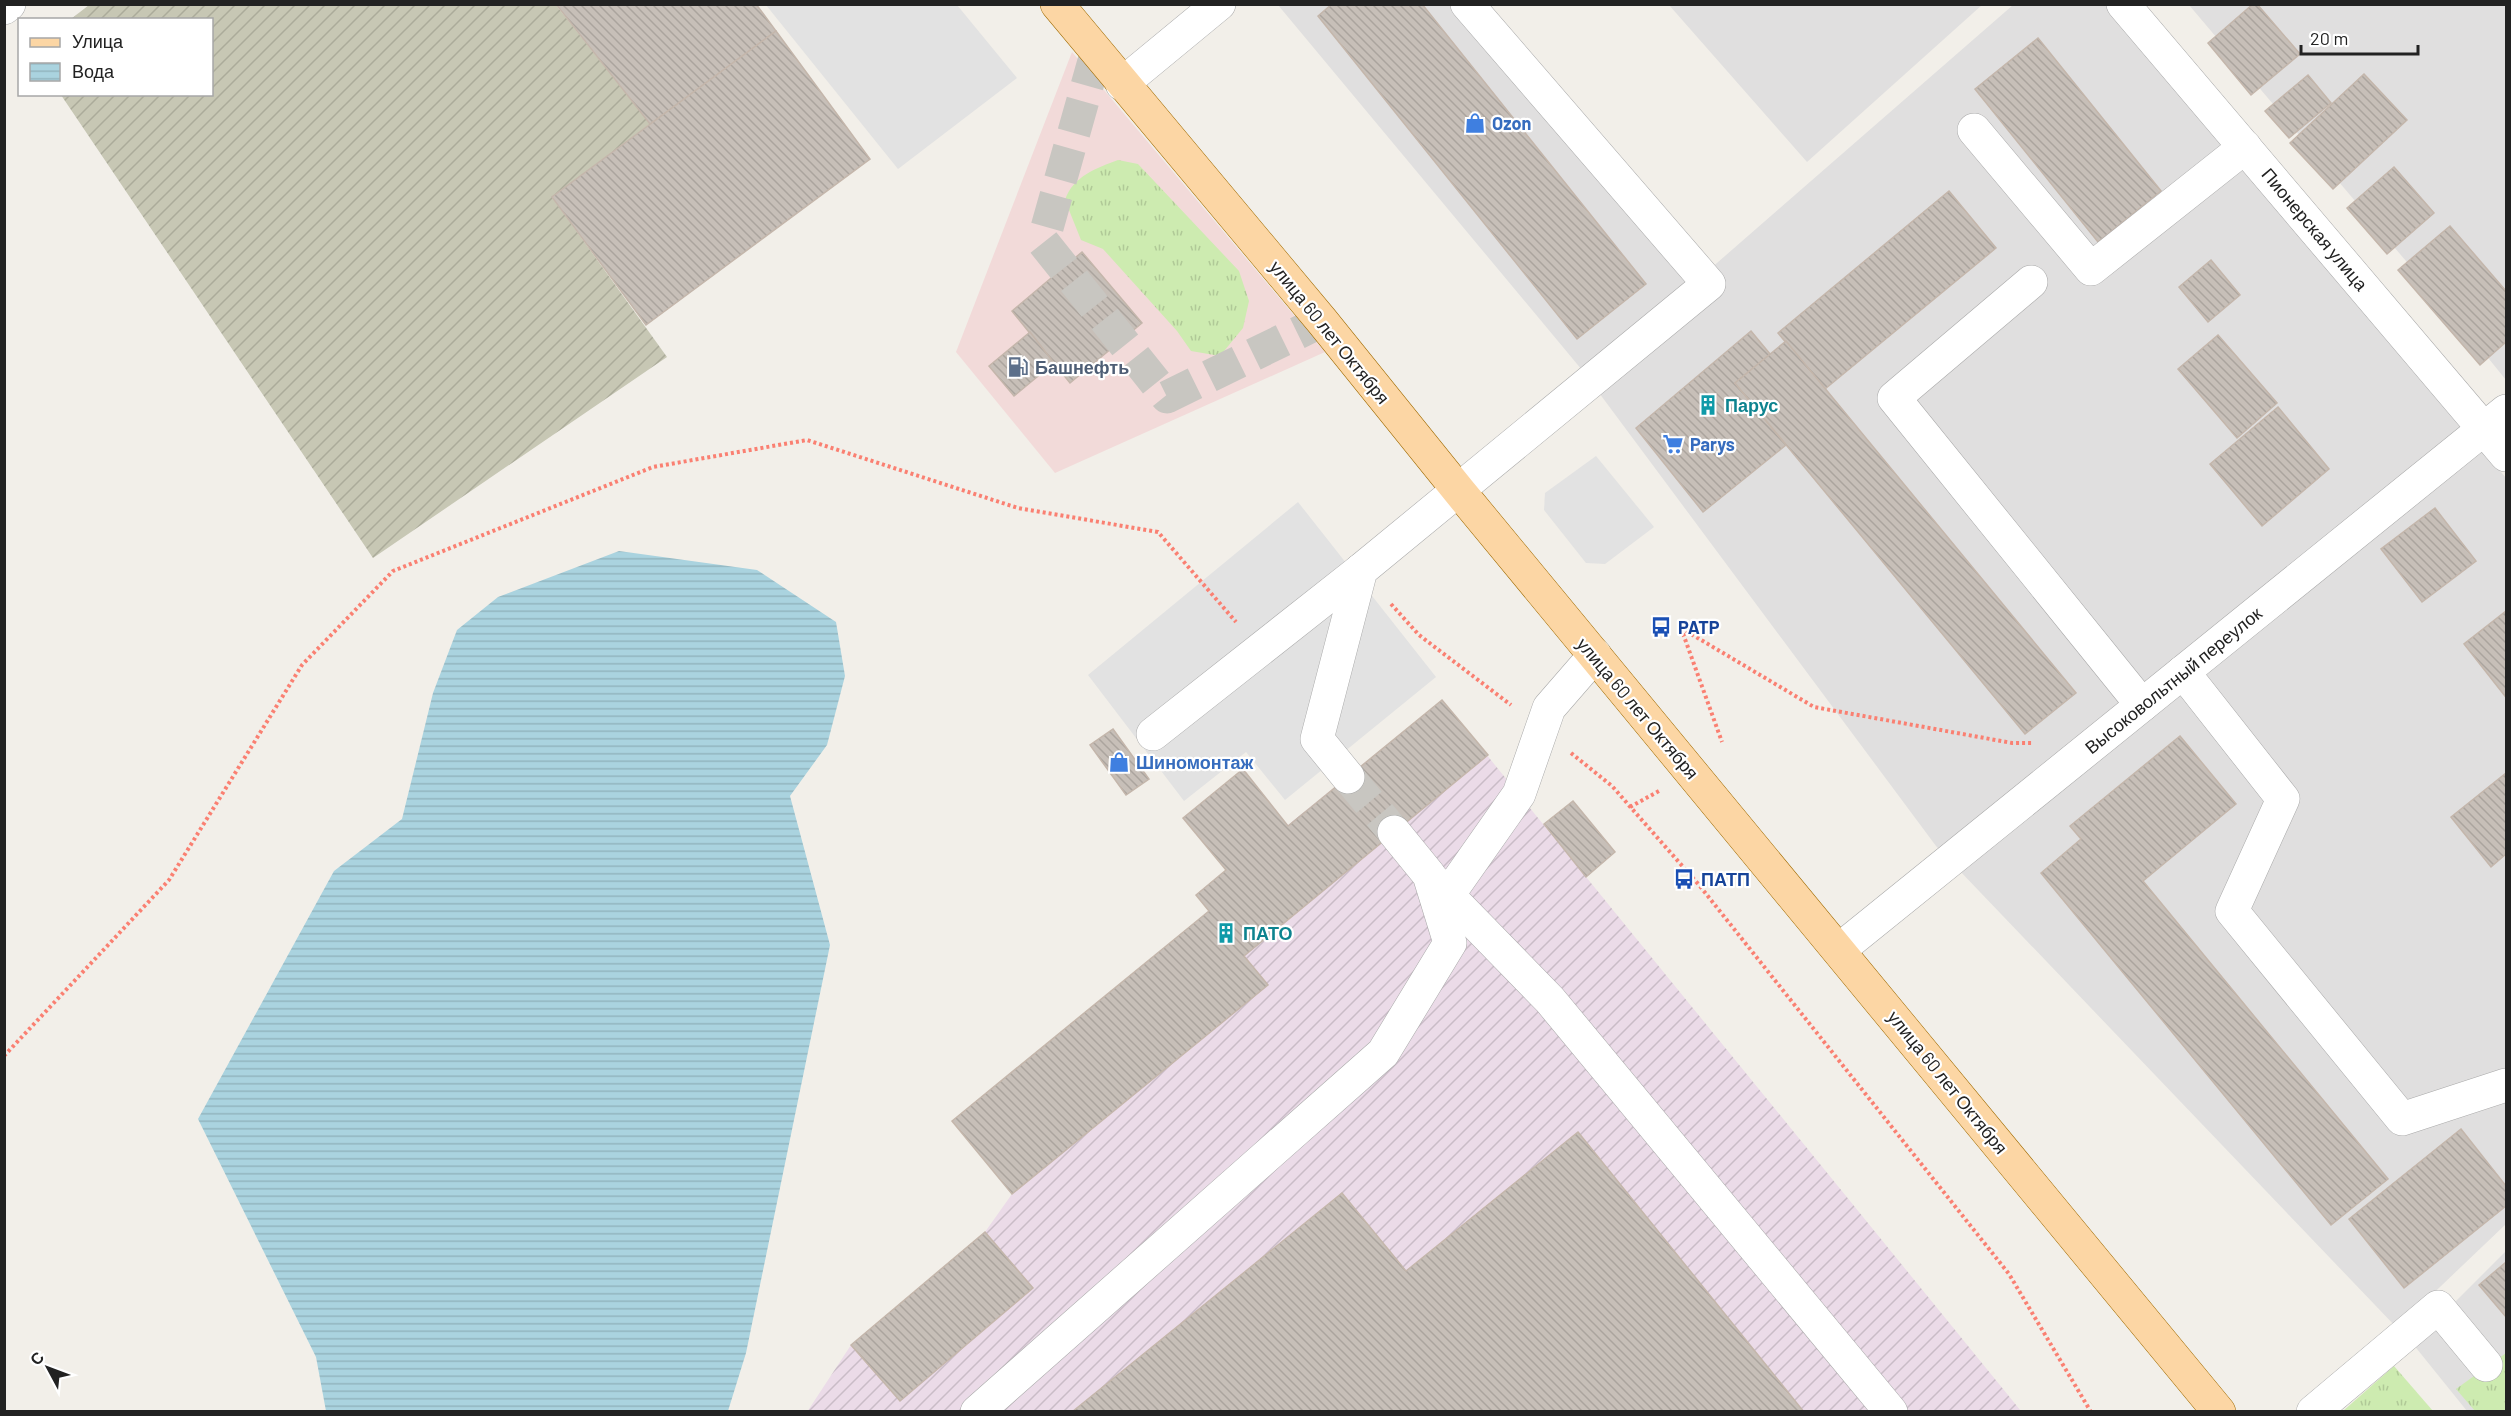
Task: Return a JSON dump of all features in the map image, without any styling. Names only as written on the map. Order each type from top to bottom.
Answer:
[{"type":"main road","name":"улица 60 лет Октября","points":[[1057,4],[1322,321],[1459,491],[2219,1412]]},
{"type":"street","points":[[4,8],[9,4]]},
{"type":"street","points":[[1122,84],[1219,4]]},
{"type":"street","points":[[1153,734],[1459,491],[1709,284],[1467,4]]},
{"type":"street","name":"Пионерская улица","points":[[2123,4],[2245,147],[2495,420],[2506,455]]},
{"type":"street","points":[[1974,130],[2091,269],[2245,147]]},
{"type":"street","points":[[2031,282],[1894,398],[2142,705]]},
{"type":"street","name":"Высоковольтный переулок","points":[[1839,950],[2495,420]]},
{"type":"street","points":[[1348,777],[1317,739],[1361,570]]},
{"type":"street","points":[[1438,885],[1519,794],[1549,708],[1595,656]]},
{"type":"street","points":[[2183,672],[2283,799],[2232,911],[2402,1119],[2506,1085]]},
{"type":"street","points":[[1394,832],[1438,885],[1550,1000],[1891,1412]]},
{"type":"street","points":[[977,1412],[1383,1053],[1450,943],[1438,885]]},
{"type":"street","points":[[2313,1412],[2438,1307],[2486,1365]]},
{"type":"path","points":[[4,1056],[169,880],[302,665],[393,571],[653,467],[807,440],[1018,508],[1158,532],[1260,649]]},
{"type":"path","points":[[1361,570],[1419,635],[1612,786],[1707,894],[2009,1274],[2091,1412]]},
{"type":"path","points":[[1722,742],[1681,628],[1814,707],[2012,743],[2035,743]]},
{"type":"path","points":[[4,730],[4,738]]},
{"type":"path","points":[[1630,807],[1665,788]]},
{"type":"shaded area","points":[[89,5],[556,5],[650,124],[552,197],[667,357],[373,558],[62,96],[213,96],[213,18],[72,18]]},
{"type":"shaded area","points":[[766,5],[957,5],[1017,78],[898,169]]},
{"type":"shaded area","points":[[1278,5],[1461,5],[1694,283],[2013,5],[2108,5],[2506,478],[2506,1224],[2397,1328],[1936,846],[1582,370]]},
{"type":"shaded area","points":[[1669,5],[1982,5],[1807,162]]},
{"type":"shaded area","points":[[2189,5],[2506,5],[2506,380],[2489,359]]},
{"type":"shaded area","points":[[1072,52],[1325,352],[1055,473],[956,352]]},
{"type":"shaded area","points":[[1596,456],[1654,527],[1605,564],[1586,563],[1544,510],[1545,493]]},
{"type":"shaded area","points":[[1298,502],[1436,677],[1285,800],[1246,752],[1184,801],[1088,675]]},
{"type":"shaded area","points":[[1442,700],[2021,1411],[807,1412],[851,1345],[985,1232],[1012,1194],[952,1121],[1209,911],[1196,895],[1226,870],[1183,818],[1243,769],[1288,825]]},
{"type":"shaded area","points":[[2506,1251],[2506,1411],[2467,1411],[2413,1344]]},
{"type":"green space","points":[[1118,160],[1138,164],[1239,271],[1249,301],[1243,328],[1220,356],[1191,351],[1177,331],[1103,249],[1081,240],[1065,200],[1080,179]]},
{"type":"green space","points":[[2506,1353],[2506,1411],[2475,1411],[2456,1389]]},
{"type":"green space","points":[[2394,1366],[2433,1411],[2343,1411]]},
{"type":"water","points":[[619,551],[757,570],[836,622],[845,676],[827,745],[790,796],[830,945],[746,1353],[728,1411],[326,1411],[316,1357],[198,1119],[334,871],[402,819],[433,693],[457,630],[498,597]]},
{"type":"building","points":[[556,4],[756,4],[776,31],[650,124]]},
{"type":"building","points":[[1332,4],[1422,4],[1646,284],[1577,339],[1318,16]]},
{"type":"building","points":[[2253,4],[2257,4],[2300,54],[2251,95],[2208,43]]},
{"type":"building","points":[[776,31],[870,159],[646,325],[552,197]]},
{"type":"building","points":[[2038,38],[2161,191],[2098,242],[1975,89]]},
{"type":"building","points":[[2364,74],[2407,120],[2333,189],[2290,143]]},
{"type":"building","points":[[2308,75],[2331,103],[2289,138],[2265,111]]},
{"type":"building","points":[[2394,167],[2434,213],[2387,254],[2347,208]]},
{"type":"building","points":[[1949,191],[1996,248],[1825,389],[1778,333]]},
{"type":"building","points":[[2450,226],[2506,291],[2506,342],[2480,365],[2398,270]]},
{"type":"building","points":[[1082,252],[1142,323],[1070,383],[1012,311]]},
{"type":"building","points":[[2211,260],[2240,295],[2208,322],[2179,287]]},
{"type":"building","name":"Парус","points":[[1751,331],[1770,354],[1735,383],[1786,445],[1703,512],[1636,428]]},
{"type":"building","points":[[1030,332],[1054,363],[1014,396],[989,366]]},
{"type":"building","points":[[2218,335],[2277,403],[2237,438],[2178,369]]},
{"type":"building","points":[[1786,341],[2076,693],[2025,734],[1735,383]]},
{"type":"building","points":[[2278,407],[2329,469],[2262,526],[2210,464]]},
{"type":"building","points":[[2435,508],[2476,561],[2422,602],[2381,549]]},
{"type":"building","points":[[2506,611],[2506,695],[2505,696],[2464,644]]},
{"type":"building","name":"ПАТО","points":[[1442,700],[1488,755],[1244,956],[1268,985],[1012,1194],[952,1121],[1209,911],[1196,895],[1226,870],[1183,818],[1243,769],[1288,826]]},
{"type":"building","name":"Шиномонтаж","points":[[1113,729],[1149,779],[1126,795],[1090,745]]},
{"type":"building","points":[[2180,736],[2236,804],[2143,881],[2388,1179],[2331,1225],[2041,873],[2081,839],[2070,826]]},
{"type":"building","points":[[2506,773],[2506,854],[2491,867],[2451,817]]},
{"type":"building","points":[[1573,801],[1615,852],[1586,877],[1544,824]]},
{"type":"building","points":[[2461,1129],[2506,1186],[2506,1206],[2404,1288],[2349,1219]]},
{"type":"building","points":[[1578,1132],[1804,1412],[1072,1412],[1342,1193],[1406,1271]]},
{"type":"building","points":[[985,1232],[1033,1288],[900,1401],[851,1345]]},
{"type":"building","points":[[2506,1262],[2506,1317],[2479,1285]]},
{"type":"tunnel","points":[[1096,54],[1043,242],[1167,397],[1322,321]]},
{"type":"tunnel","points":[[1348,777],[1394,832]]},
{"type":"place","name":"Ozon","points":[[1475,123]]},
{"type":"place","name":"Башнефть","points":[[1018,367]]},
{"type":"place","name":"Парус","points":[[1708,405]]},
{"type":"place","name":"Parys","points":[[1673,444]]},
{"type":"place","name":"PATP","points":[[1661,627]]},
{"type":"place","name":"Шиномонтаж","points":[[1119,762]]},
{"type":"place","name":"ПАТП","points":[[1684,879]]},
{"type":"place","name":"ПАТО","points":[[1226,933]]}]
